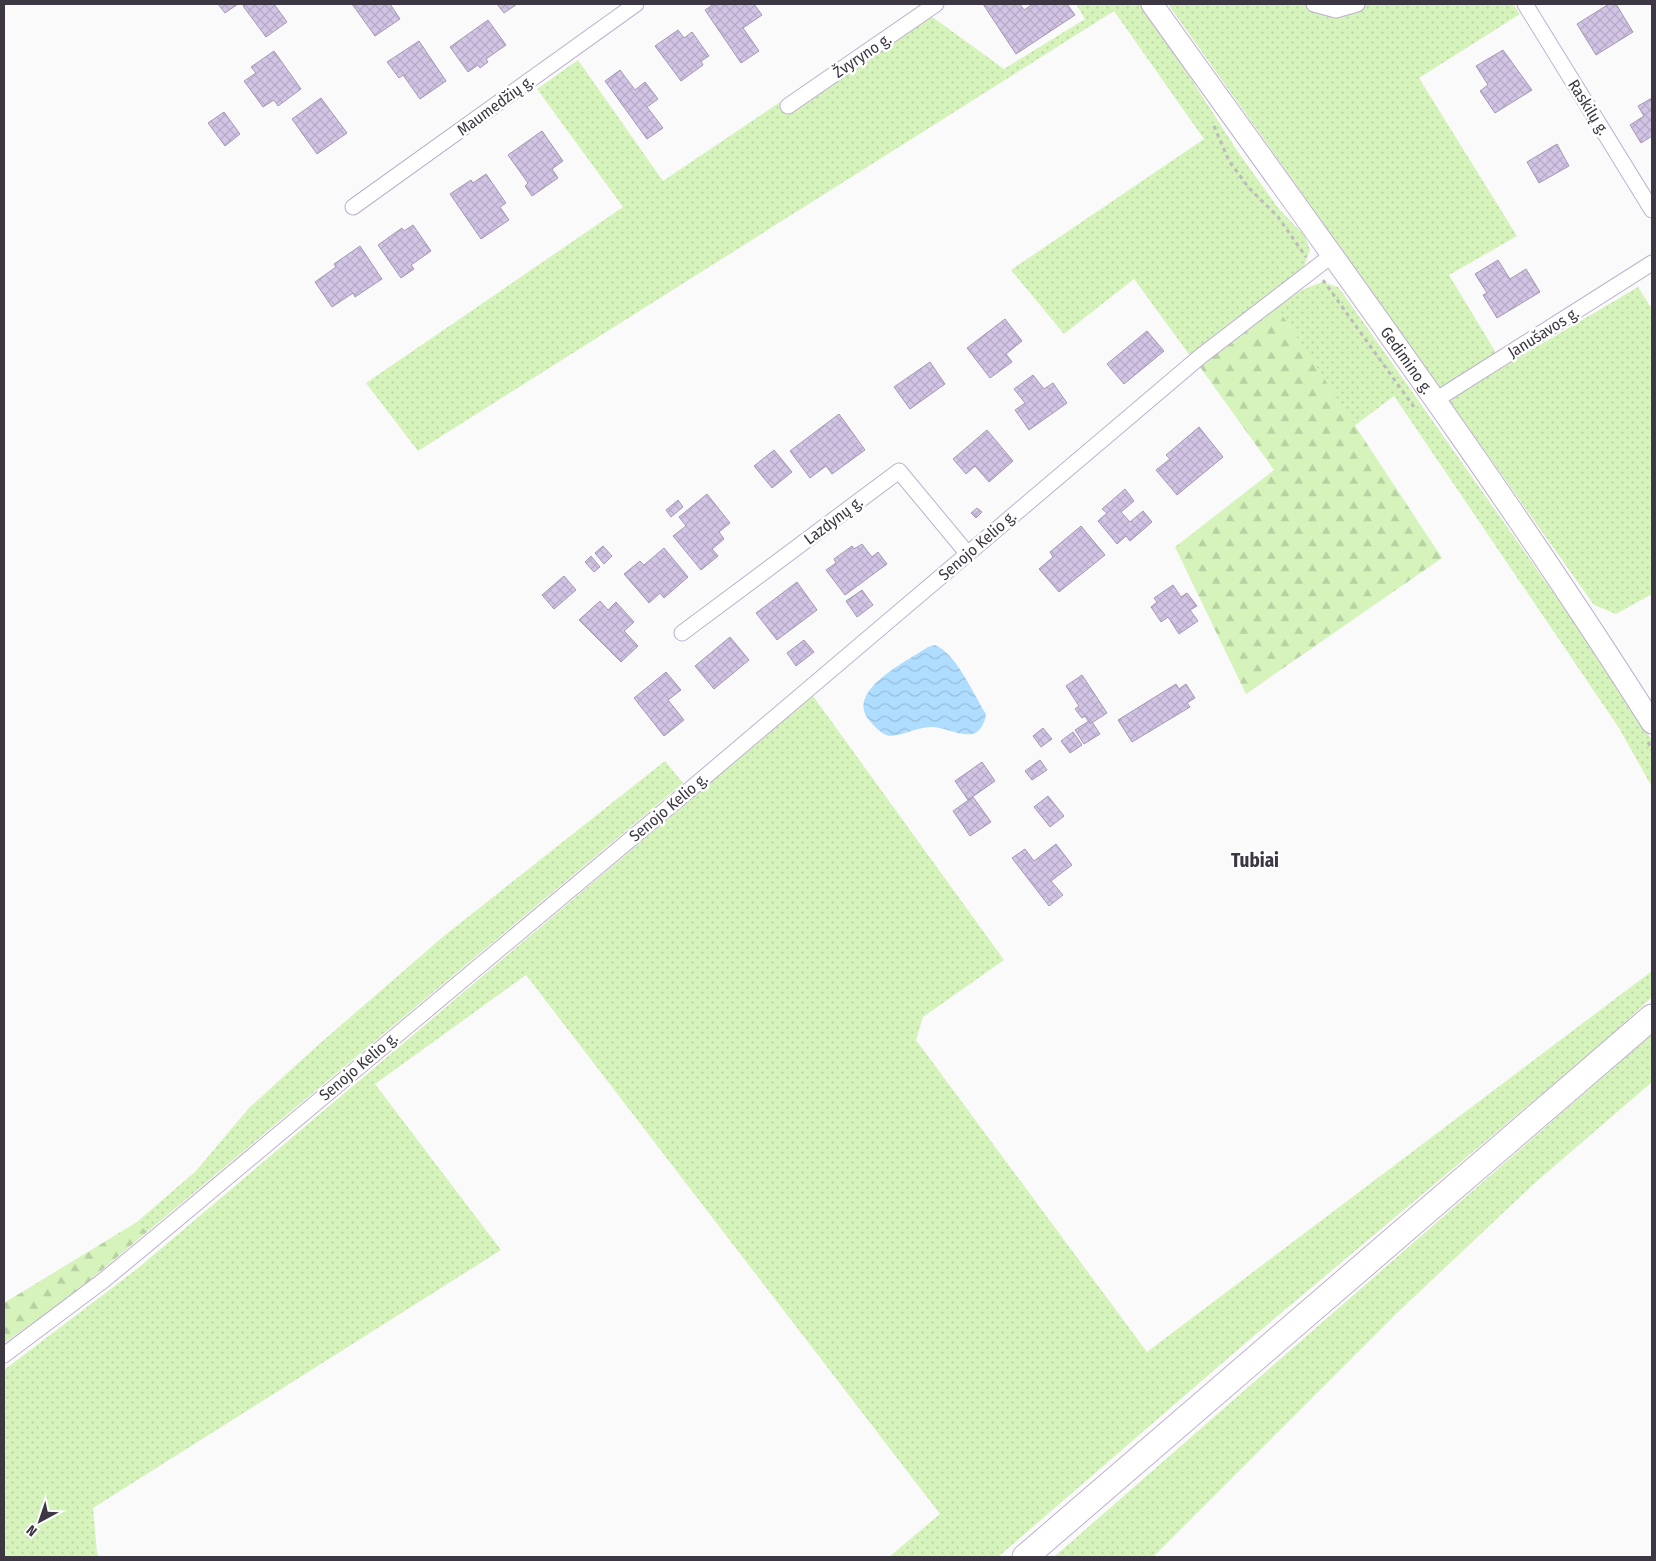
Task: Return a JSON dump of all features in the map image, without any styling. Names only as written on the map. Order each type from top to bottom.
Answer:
[{"type":"main road","name":"Gedimino g.","points":[[1152,4],[1323,262],[1426,407],[1593,629],[1649,730]]},
{"type":"main road","points":[[1025,1557],[1652,1017]]},
{"type":"street","name":"Maumedžių g.","points":[[353,207],[636,4]]},
{"type":"street","name":"Žvyryno g.","points":[[788,106],[936,4]]},
{"type":"street","points":[[1314,4],[1336,10],[1357,4]]},
{"type":"street","name":"Raskilų g.","points":[[1525,4],[1652,210]]},
{"type":"street","name":"Senojo Kelio g.","points":[[4,1355],[97,1285],[148,1243],[686,792],[1201,356],[1323,262]]},
{"type":"street","name":"Janušavos g.","points":[[1426,407],[1652,263]]},
{"type":"street","name":"Lazdynų g.","points":[[682,633],[899,471],[967,553]]},
{"type":"path","points":[[1213,124],[1228,161],[1249,188],[1323,262],[1426,407]]},
{"type":"path","points":[[1649,730],[1652,750]]},
{"type":"green space","points":[[1076,4],[1143,4],[1238,152],[1279,209],[1305,236],[1310,250],[1304,267],[1191,357],[1134,279],[1064,334],[1011,270],[1204,139],[1114,11],[418,451],[366,383],[623,207],[537,89],[578,60],[663,181],[920,8],[1004,69],[1085,19]]},
{"type":"green space","points":[[1168,4],[1513,4],[1520,14],[1419,78],[1517,236],[1449,275],[1504,366],[1638,287],[1652,309],[1652,594],[1616,614],[1594,605]]},
{"type":"green space","points":[[1322,282],[1338,287],[1347,299],[1581,632],[1652,740],[1652,787],[1619,728],[1394,396],[1354,426],[1277,307],[1302,290]]},
{"type":"green space","points":[[1277,307],[1442,558],[1246,694],[1175,547],[1274,470],[1200,367]]},
{"type":"green space","points":[[813,696],[1004,960],[923,1017],[916,1040],[1147,1352],[1652,971],[1652,997],[1605,1041],[1249,1340],[998,1557],[889,1557],[940,1514],[526,975],[375,1084],[501,1250],[93,1508],[97,1553],[100,1557],[4,1557],[4,1370],[137,1269]]},
{"type":"green space","points":[[665,761],[683,783],[147,1232],[137,1222],[196,1171],[249,1108],[317,1046],[444,936]]},
{"type":"green space","points":[[1652,1034],[1652,1082],[1537,1181],[1398,1312],[1153,1557],[1054,1557]]},
{"type":"green space","points":[[137,1222],[147,1232],[71,1296],[4,1343],[4,1303]]},
{"type":"water","points":[[935,645],[943,649],[950,656],[970,686],[986,714],[982,726],[972,734],[962,734],[931,727],[920,728],[895,736],[884,734],[869,720],[864,709],[865,698],[872,687],[894,668],[928,647]]},
{"type":"building","points":[[218,4],[238,4],[225,13]]},
{"type":"building","points":[[246,4],[274,4],[287,22],[266,37],[243,6]]},
{"type":"building","points":[[352,4],[390,4],[400,19],[375,36]]},
{"type":"building","points":[[497,4],[517,4],[504,13]]},
{"type":"building","points":[[714,4],[754,4],[762,15],[743,28],[759,51],[741,63],[705,10]]},
{"type":"building","points":[[983,4],[1020,4],[1024,10],[1033,4],[1067,4],[1075,15],[1016,54]]},
{"type":"building","points":[[1609,4],[1616,4],[1633,32],[1596,55],[1577,24]]},
{"type":"building","points":[[488,20],[506,45],[486,59],[488,62],[480,68],[478,65],[468,72],[450,47]]},
{"type":"building","points":[[678,30],[684,38],[692,32],[709,56],[701,61],[703,65],[681,81],[655,46]]},
{"type":"building","points":[[419,41],[446,81],[420,99],[403,75],[399,78],[387,62]]},
{"type":"building","points":[[1503,50],[1532,90],[1495,113],[1480,91],[1488,85],[1476,66]]},
{"type":"building","points":[[274,51],[301,89],[278,106],[274,100],[263,107],[244,81],[256,73],[251,67]]},
{"type":"building","points":[[620,70],[635,90],[645,82],[658,99],[647,107],[663,128],[647,139],[605,81]]},
{"type":"building","points":[[321,98],[347,133],[317,154],[292,119]]},
{"type":"building","points":[[1652,98],[1652,136],[1641,143],[1630,125],[1644,116],[1638,106]]},
{"type":"building","points":[[224,112],[240,134],[225,146],[208,123]]},
{"type":"building","points":[[542,131],[563,161],[552,169],[558,178],[532,196],[525,186],[528,183],[508,155]]},
{"type":"building","points":[[1557,144],[1569,166],[1539,183],[1527,162]]},
{"type":"building","points":[[486,174],[506,203],[500,207],[509,220],[481,239],[450,194],[471,180],[473,183]]},
{"type":"building","points":[[413,225],[431,251],[411,265],[414,269],[401,278],[378,245],[402,228],[404,231]]},
{"type":"building","points":[[360,246],[382,279],[355,297],[353,293],[332,307],[315,282],[336,267],[334,264]]},
{"type":"building","points":[[1498,260],[1510,279],[1526,269],[1540,292],[1497,318],[1483,295],[1487,293],[1475,274]]},
{"type":"building","points":[[1005,319],[1022,341],[1006,354],[1012,362],[990,378],[967,348]]},
{"type":"building","points":[[1147,331],[1164,351],[1124,384],[1107,364]]},
{"type":"building","points":[[930,362],[945,384],[910,409],[894,387]]},
{"type":"building","points":[[1033,375],[1044,389],[1053,383],[1067,403],[1029,430],[1015,410],[1025,403],[1014,389]]},
{"type":"building","points":[[839,414],[865,450],[832,474],[826,466],[810,478],[790,451]]},
{"type":"building","points":[[1199,427],[1223,457],[1177,495],[1156,470],[1170,459],[1166,455]]},
{"type":"building","points":[[987,430],[1013,461],[989,482],[975,466],[966,474],[953,459]]},
{"type":"building","points":[[774,450],[792,472],[772,488],[754,466]]},
{"type":"building","points":[[1125,489],[1134,501],[1121,512],[1130,522],[1143,511],[1152,522],[1130,541],[1126,536],[1117,544],[1098,521],[1107,513],[1102,509]]},
{"type":"building","points":[[707,494],[730,523],[719,532],[724,539],[712,549],[718,556],[701,570],[673,536],[686,526],[679,517]]},
{"type":"building","points":[[678,500],[683,507],[671,517],[666,510]]},
{"type":"building","points":[[977,508],[982,512],[976,518],[971,513]]},
{"type":"building","points":[[1081,526],[1105,555],[1059,592],[1039,569],[1053,557],[1050,552]]},
{"type":"building","points":[[862,544],[872,557],[878,552],[887,564],[845,595],[826,570],[836,563],[834,559],[852,546],[854,549]]},
{"type":"building","points":[[603,546],[612,556],[604,564],[595,553]]},
{"type":"building","points":[[664,548],[688,577],[664,598],[660,593],[649,603],[624,574],[640,561],[644,565]]},
{"type":"building","points":[[591,556],[600,567],[594,572],[585,562]]},
{"type":"building","points":[[564,576],[576,590],[554,609],[542,595]]},
{"type":"building","points":[[797,582],[817,610],[777,640],[756,613]]},
{"type":"building","points":[[1173,585],[1181,597],[1187,593],[1197,606],[1190,610],[1198,621],[1179,634],[1168,617],[1161,622],[1151,607],[1157,602],[1154,598]]},
{"type":"building","points":[[862,590],[873,605],[857,617],[846,601]]},
{"type":"building","points":[[600,601],[608,610],[616,602],[634,622],[624,631],[638,646],[621,662],[579,620]]},
{"type":"building","points":[[730,637],[749,660],[714,689],[695,666]]},
{"type":"building","points":[[804,640],[814,652],[796,666],[787,653]]},
{"type":"building","points":[[666,672],[681,690],[668,700],[684,720],[664,736],[634,698]]},
{"type":"building","points":[[1082,675],[1107,713],[1090,724],[1085,716],[1082,718],[1075,709],[1079,706],[1066,686]]},
{"type":"building","points":[[1176,684],[1179,689],[1186,684],[1195,698],[1187,703],[1190,707],[1132,742],[1118,720]]},
{"type":"building","points":[[1089,721],[1090,724],[1092,722],[1100,734],[1084,744],[1075,730]]},
{"type":"building","points":[[1043,728],[1052,739],[1041,747],[1033,736]]},
{"type":"building","points":[[1073,732],[1082,745],[1070,753],[1061,741]]},
{"type":"building","points":[[1040,760],[1047,770],[1032,780],[1025,771]]},
{"type":"building","points":[[982,762],[995,781],[968,800],[955,781]]},
{"type":"building","points":[[1048,796],[1064,816],[1050,827],[1034,807]]},
{"type":"building","points":[[973,797],[991,822],[970,836],[953,811]]},
{"type":"building","points":[[1056,844],[1072,865],[1051,881],[1063,895],[1049,906],[1012,858],[1025,849],[1034,861]]},
{"type":"district","name":"Tubiai","points":[[1255,860]]}]
